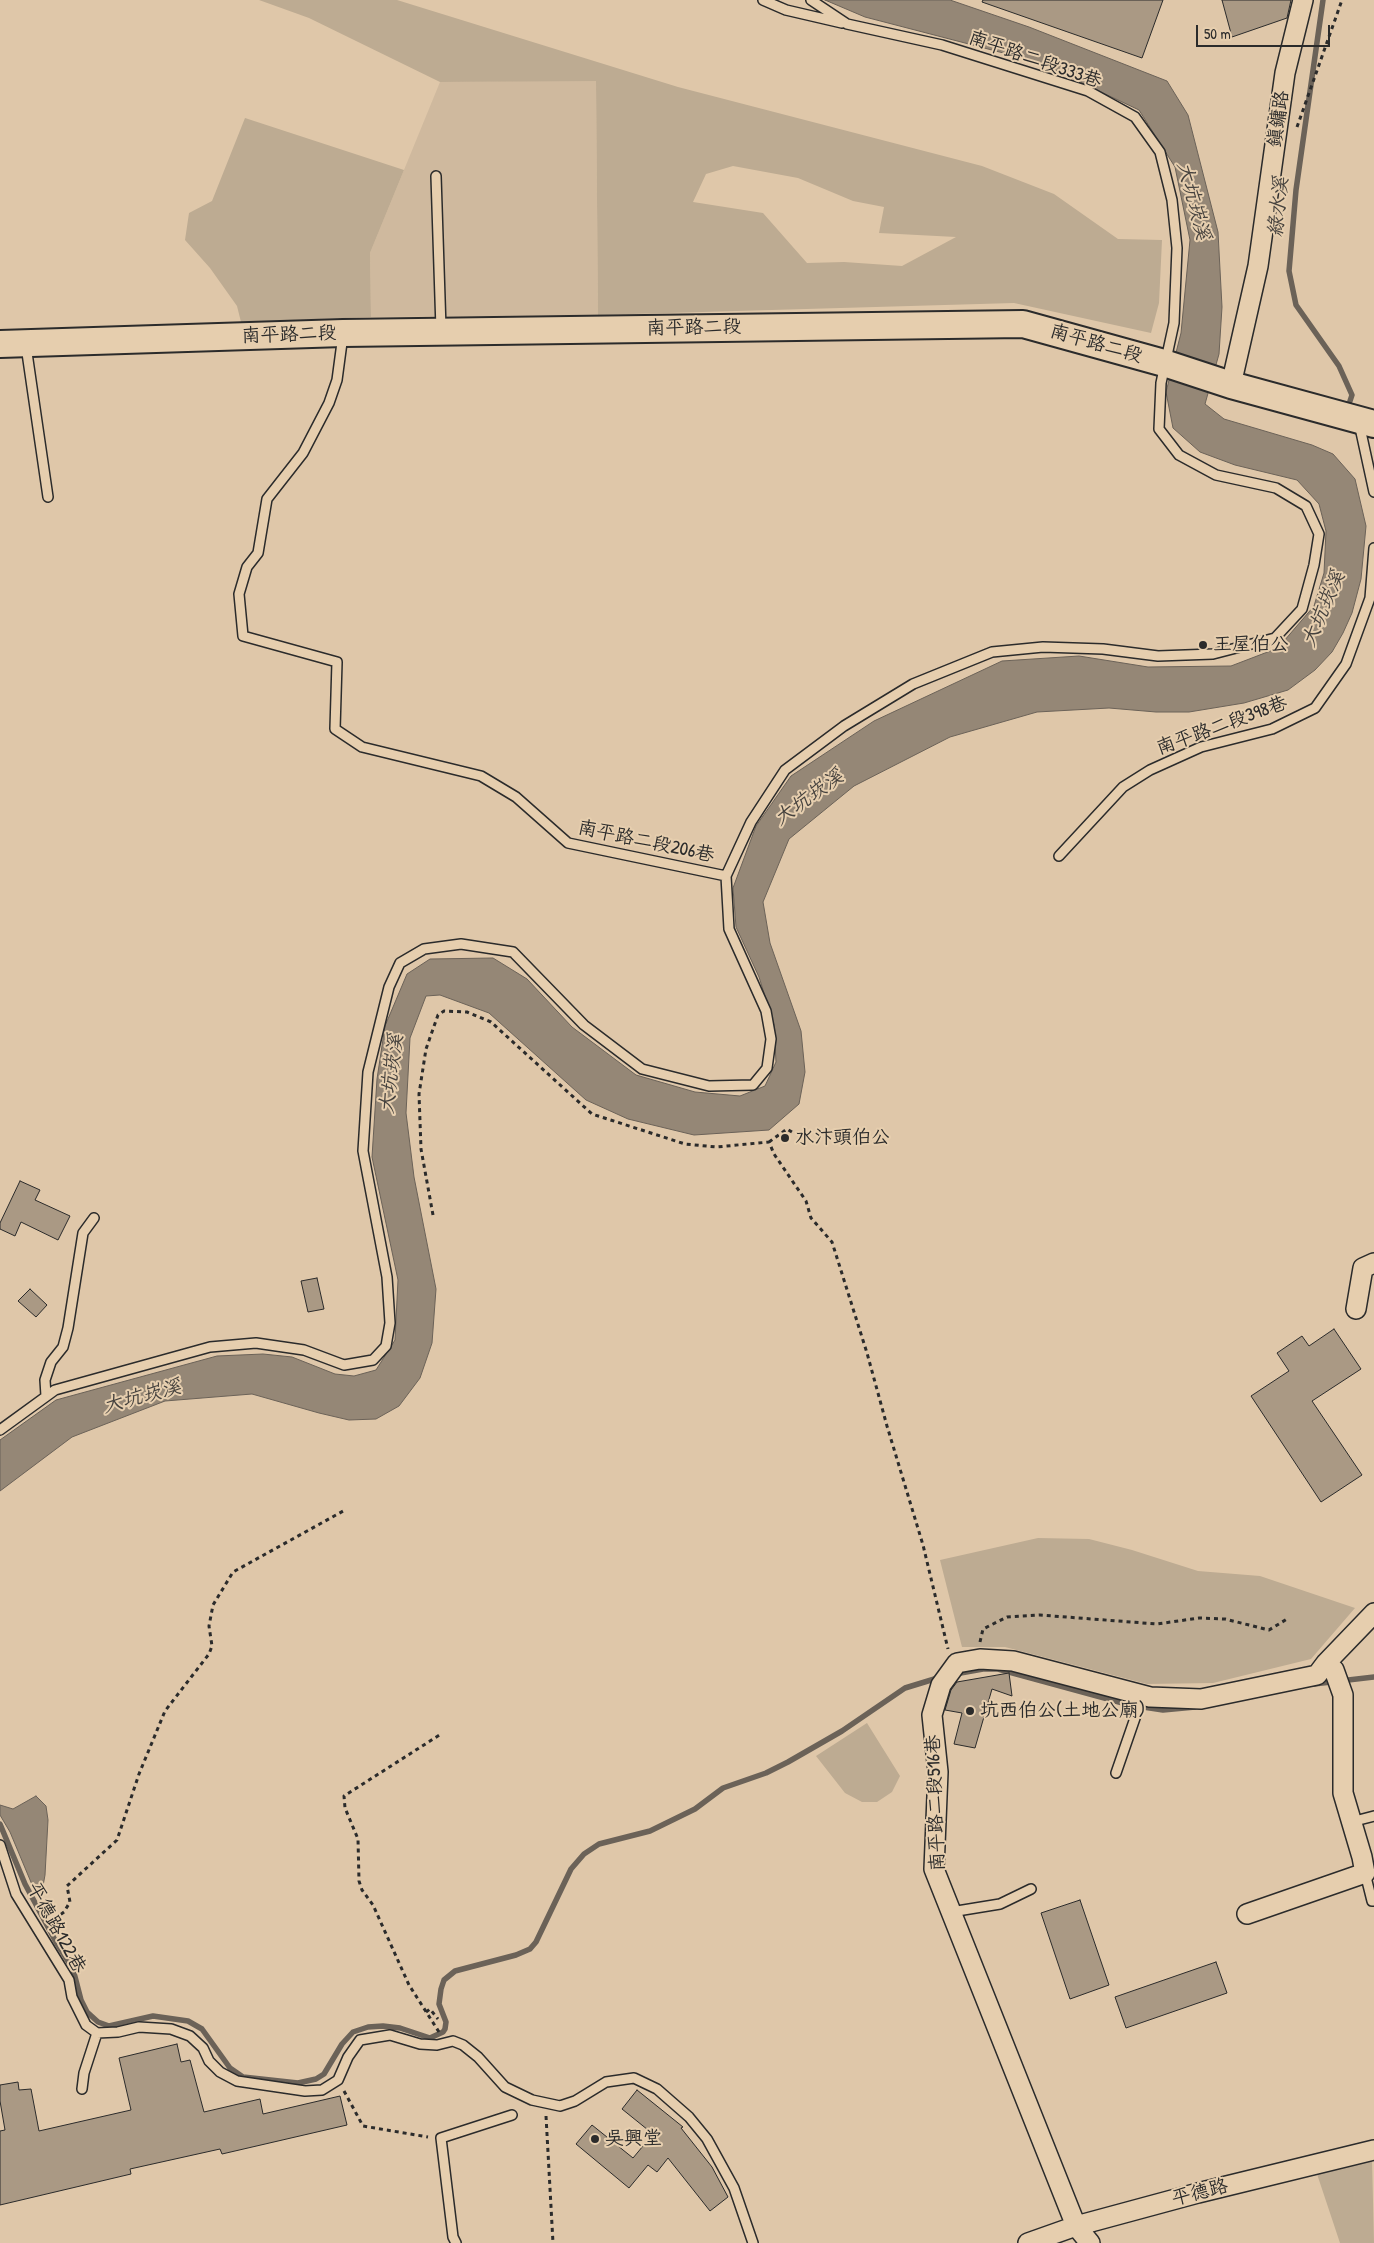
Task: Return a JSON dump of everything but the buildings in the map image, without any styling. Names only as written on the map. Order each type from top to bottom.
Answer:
[{"type":"street","name":"鎮鏞路","points":[[1224,382],[1258,266],[1285,73],[1303,0]]},
{"type":"street","name":"南平路二段","points":[[13,344],[343,333],[1023,324],[1366,422]]},
{"type":"street","points":[[1356,1309],[1363,1268],[1374,1263]]},
{"type":"street","points":[[961,1664],[1013,1661],[1143,1696],[1201,1700],[1317,1675],[1330,1666],[1374,1613]]},
{"type":"street","name":"南平路二段516巷","points":[[961,1664],[941,1685],[932,1715],[938,1772],[934,1869],[1076,2226],[1090,2243]]},
{"type":"street","points":[[1247,1914],[1364,1873],[1362,1857],[1343,1793],[1343,1695],[1330,1666]]},
{"type":"street","name":"平德路","points":[[1028,2243],[1076,2226],[1198,2193],[1374,2150]]},
{"type":"lane","name":"南平路二段333巷","points":[[726,876],[751,822],[784,770],[844,726],[913,684],[992,652],[1043,647],[1103,648],[1158,656],[1213,654],[1275,638],[1302,609],[1314,565],[1319,534],[1306,506],[1276,488],[1216,475],[1179,456],[1159,430],[1166,364],[1174,323],[1177,248],[1172,200],[1160,152],[1135,118],[1088,91],[942,45],[786,10],[763,0]]},
{"type":"lane","name":"南平路二段333巷","points":[[811,0],[848,24]]},
{"type":"lane","points":[[436,176],[442,332]]},
{"type":"lane","name":"南平路二段206巷","points":[[343,333],[338,380],[329,404],[303,453],[267,499],[258,553],[247,567],[239,594],[242,636],[337,662],[335,728],[362,747],[481,776],[516,797],[568,844],[726,876]]},
{"type":"lane","points":[[13,344],[48,497]]},
{"type":"lane","points":[[1366,422],[1374,492]]},
{"type":"lane","name":"南平路二段398巷","points":[[1059,856],[1123,787],[1150,770],[1201,747],[1272,729],[1315,708],[1346,664],[1370,598],[1374,548]]},
{"type":"lane","points":[[0,1430],[55,1390],[210,1347],[256,1343],[304,1350],[344,1365],[373,1360],[386,1346],[390,1323],[387,1277],[363,1151],[368,1072],[389,987],[396,971],[400,963],[424,949],[461,944],[513,952],[584,1025],[642,1069],[709,1086],[753,1085],[767,1068],[771,1039],[766,1011],[728,928],[726,876]]},
{"type":"lane","points":[[46,1396],[45,1380],[51,1362],[63,1347],[68,1328],[82,1233],[94,1218]]},
{"type":"lane","points":[[1116,1773],[1143,1696]]},
{"type":"lane","points":[[1351,1822],[1374,1816]]},
{"type":"lane","name":"平德路122巷","points":[[0,1845],[16,1894],[70,1980],[72,1997],[86,2025],[98,2032]]},
{"type":"lane","points":[[1364,1873],[1372,1901],[1374,1901]]},
{"type":"lane","points":[[951,1912],[1000,1904],[1030,1889]]},
{"type":"lane","points":[[82,2088],[84,2073],[98,2032],[118,2032],[139,2027],[171,2029],[190,2036],[203,2048],[209,2061],[220,2072],[237,2081],[305,2091],[322,2090],[338,2080],[348,2057],[360,2040],[390,2035],[420,2044],[437,2045],[452,2041],[463,2045],[478,2056],[505,2087],[532,2100],[560,2106],[575,2101],[606,2082],[634,2078],[657,2089],[689,2117],[707,2139],[734,2188],[753,2243]]},
{"type":"lane","points":[[456,2243],[453,2237],[441,2138],[512,2115]]},
{"type":"path","points":[[1278,126],[1295,132],[1342,0]]},
{"type":"path","points":[[433,1215],[421,1149],[419,1094],[426,1049],[438,1015],[444,1010],[467,1012],[491,1022],[592,1114],[685,1144],[716,1147],[751,1145],[769,1142],[782,1135],[787,1129],[795,1134]]},
{"type":"path","points":[[769,1142],[774,1154],[806,1201],[812,1218],[832,1242],[924,1546],[948,1650],[961,1664],[983,1629],[1008,1617],[1040,1615],[1157,1624],[1199,1618],[1225,1619],[1269,1630],[1287,1619]]},
{"type":"path","points":[[51,1922],[64,1912],[70,1902],[67,1886],[117,1840],[139,1774],[164,1712],[209,1654],[212,1646],[208,1626],[213,1605],[233,1572],[345,1510]]},
{"type":"path","points":[[435,2025],[409,1985],[374,1905],[362,1890],[359,1881],[358,1839],[345,1808],[344,1796],[440,1734]]},
{"type":"path","points":[[426,2012],[430,2009],[438,2018]]},
{"type":"path","points":[[338,2080],[362,2126],[425,2136],[442,2145]]},
{"type":"path","points":[[545,2103],[553,2243]]},
{"type":"shaded area","points":[[259,0],[397,0],[678,87],[982,166],[1054,194],[1118,239],[1162,240],[1159,303],[1151,333],[1014,303],[598,315],[596,81],[440,82],[309,18]],"holes":[[[733,166],[798,178],[853,201],[884,207],[879,233],[956,237],[902,266],[844,262],[807,263],[763,213],[693,202],[706,174]]]},
{"type":"shaded area","points":[[596,80],[598,315],[371,317],[370,253],[440,82]]},
{"type":"shaded area","points":[[245,118],[404,170],[370,253],[371,317],[241,322],[237,306],[210,268],[185,240],[189,213],[212,201]]},
{"type":"shaded area","points":[[1038,1538],[1089,1539],[1132,1550],[1198,1571],[1260,1576],[1355,1608],[1311,1659],[1213,1683],[1147,1684],[1005,1647],[962,1647],[940,1560]]},
{"type":"shaded area","points":[[867,1723],[900,1776],[892,1792],[877,1802],[862,1802],[845,1793],[816,1756]]},
{"type":"shaded area","points":[[1372,2159],[1374,2243],[1340,2243],[1317,2174]]},
{"type":"water","name":"大坑崁溪","points":[[825,0],[950,0],[1029,27],[1167,81],[1188,115],[1218,232],[1222,307],[1219,354],[1205,404],[1224,419],[1312,445],[1333,454],[1355,479],[1366,526],[1361,579],[1352,613],[1343,633],[1332,652],[1315,670],[1288,690],[1244,703],[1189,712],[1156,712],[1109,708],[1037,712],[950,737],[854,786],[789,839],[763,902],[770,943],[801,1031],[805,1072],[799,1104],[769,1130],[694,1135],[628,1119],[586,1100],[489,1013],[440,995],[426,996],[410,1038],[406,1113],[414,1177],[436,1289],[432,1343],[420,1378],[399,1406],[376,1419],[349,1420],[252,1394],[165,1401],[72,1437],[0,1491],[0,1440],[56,1400],[217,1356],[263,1354],[292,1357],[335,1374],[354,1376],[376,1370],[395,1340],[398,1280],[372,1157],[377,1079],[385,1026],[407,974],[430,959],[493,958],[527,979],[572,1027],[636,1075],[695,1092],[740,1096],[765,1086],[776,1062],[774,1025],[759,977],[736,927],[733,888],[756,826],[791,776],[874,721],[1002,661],[1079,656],[1148,667],[1231,666],[1278,648],[1314,606],[1324,573],[1326,531],[1319,504],[1297,480],[1235,465],[1200,452],[1173,428],[1166,392],[1181,333],[1190,240],[1175,167],[1139,110],[1038,62],[865,17]]},
{"type":"water","points":[[36,1796],[46,1806],[48,1820],[45,1875],[43,1886],[40,1889],[33,1887],[10,1832],[0,1815],[0,1805],[13,1809]]},
{"type":"waterway","name":"綠水溪","points":[[1323,0],[1296,190],[1289,271],[1296,305],[1339,366],[1352,395],[1350,401]]},
{"type":"waterway","points":[[955,1674],[983,1669],[998,1669],[1130,1705],[1163,1710],[1195,1707]]},
{"type":"waterway","points":[[0,1824],[25,1884],[56,1942],[73,1969],[81,2000],[87,2012],[98,2022],[109,2026],[153,2016],[188,2021],[202,2029],[230,2068],[243,2077],[298,2083],[316,2079],[324,2074],[342,2044],[353,2032],[368,2027],[383,2026],[400,2028],[430,2038],[443,2032],[446,2022],[439,2004],[444,1980],[455,1971],[516,1955],[530,1949],[536,1942],[571,1869],[584,1854],[599,1844],[650,1831],[695,1809],[723,1788],[766,1773],[788,1762],[842,1731],[905,1688],[941,1677]]},
{"type":"waterway","points":[[1314,1684],[1374,1677]]},
{"type":"place","name":"王屋伯公","points":[[1203,645]]},
{"type":"place","name":"水汴頭伯公","points":[[785,1138]]},
{"type":"place","name":"坑西伯公(土地公廟)","points":[[970,1711]]},
{"type":"place","name":"吳興堂","points":[[595,2139]]}]
